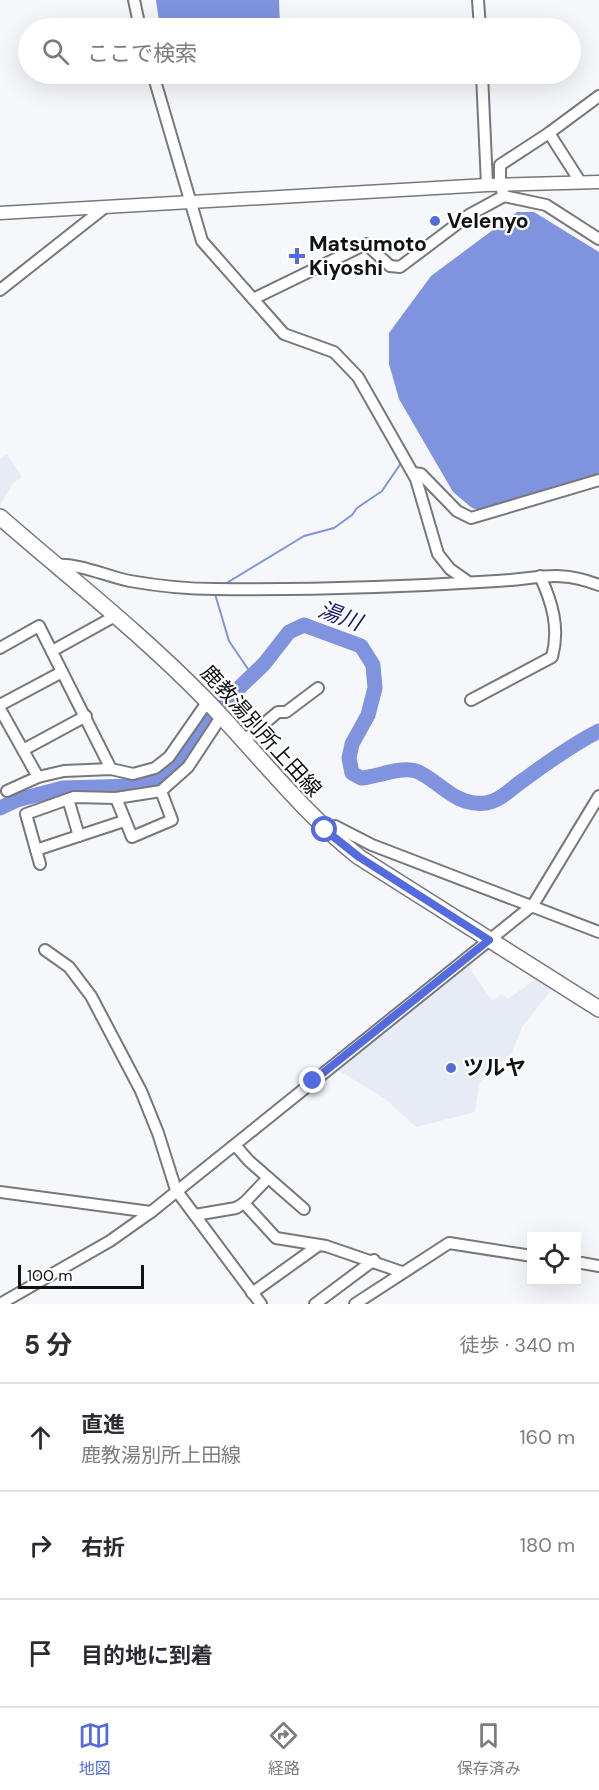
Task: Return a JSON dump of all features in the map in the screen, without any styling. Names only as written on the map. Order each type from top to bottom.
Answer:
[{"type":"main road","name":"鹿教湯別所上田線","points":[[0,517],[117,615],[215,710],[325,830],[359,857],[599,1009]]},
{"type":"street","points":[[134,0],[138,18]]},
{"type":"street","points":[[478,0],[479,18]]},
{"type":"street","points":[[156,84],[202,241],[284,334],[333,352],[354,372],[413,473],[438,554],[450,569],[467,582]]},
{"type":"street","points":[[483,84],[497,189]]},
{"type":"street","points":[[253,299],[366,244],[390,266],[400,267],[470,215],[497,189],[500,165],[599,96]]},
{"type":"street","points":[[549,133],[581,183]]},
{"type":"street","points":[[0,213],[190,201],[497,189],[599,182]]},
{"type":"street","points":[[497,189],[546,205],[599,239]]},
{"type":"street","points":[[0,290],[104,208]]},
{"type":"street","points":[[413,473],[421,474],[457,511],[471,518],[599,480]]},
{"type":"street","points":[[55,565],[70,564],[148,584],[202,589],[302,590],[467,582],[568,574],[599,585]]},
{"type":"street","points":[[471,700],[552,657],[557,640],[552,601],[540,576]]},
{"type":"street","points":[[52,651],[117,615]]},
{"type":"street","points":[[0,648],[39,626],[111,770]]},
{"type":"street","points":[[38,777],[0,707],[62,672]]},
{"type":"street","points":[[243,741],[278,712],[286,712],[318,688]]},
{"type":"street","points":[[7,791],[38,777],[64,771],[111,770],[133,774],[155,768],[169,757],[215,710]]},
{"type":"street","points":[[40,864],[26,814],[68,799],[116,798],[161,791],[188,768],[215,710]]},
{"type":"street","points":[[23,750],[86,716]]},
{"type":"street","points":[[116,798],[132,837],[172,820],[161,791]]},
{"type":"street","points":[[0,1304],[110,1241],[151,1212],[533,905],[599,796]]},
{"type":"street","points":[[68,799],[79,836]]},
{"type":"street","points":[[36,850],[124,821]]},
{"type":"street","points":[[325,830],[335,826],[372,845],[599,932]]},
{"type":"street","points":[[45,950],[69,967],[91,996],[141,1091],[158,1132],[176,1190],[261,1304]]},
{"type":"street","points":[[234,1145],[304,1209]]},
{"type":"street","points":[[195,1215],[236,1208],[244,1203],[268,1178]]},
{"type":"street","points":[[0,1203],[5,1192],[151,1212]]},
{"type":"street","points":[[244,1203],[276,1238],[319,1245],[374,1260],[402,1272]]},
{"type":"street","points":[[355,1304],[450,1243],[527,1255]]},
{"type":"street","points":[[252,1293],[319,1245]]},
{"type":"street","points":[[315,1304],[374,1260]]},
{"type":"street","points":[[581,1263],[599,1266]]},
{"type":"shaded area","points":[[7,454],[22,477],[12,484],[0,506],[0,459]]},
{"type":"shaded area","points":[[467,964],[492,1001],[502,994],[508,999],[536,979],[552,989],[522,1027],[512,1052],[479,1083],[475,1112],[416,1127],[384,1098],[336,1069]]},
{"type":"water","points":[[156,0],[279,0],[280,18],[159,18]]},
{"type":"water","points":[[517,212],[534,212],[599,252],[599,473],[538,496],[481,510],[472,508],[453,492],[399,399],[389,364],[389,333],[431,276]]},
{"type":"waterway","points":[[225,584],[304,536],[334,528],[382,491],[401,463]]},
{"type":"waterway","points":[[215,594],[229,641],[252,675]]},
{"type":"waterway","name":"湯川","points":[[0,808],[17,800],[63,788],[136,786],[160,779],[178,764],[212,714],[264,664],[289,632],[304,625],[361,646],[373,665],[375,688],[368,715],[352,744],[349,758],[352,773],[361,778],[403,770],[416,771],[456,797],[465,801],[486,803],[502,797],[561,754],[599,731]]},
{"type":"place","name":"Velenyo","points":[[435,221]]},
{"type":"place","name":"Matsumoto Kiyoshi","points":[[297,256]]},
{"type":"place","name":"ツルヤ","points":[[451,1068]]},
{"type":"route","points":[[313,1081],[489,940],[359,857],[325,830]]}]
